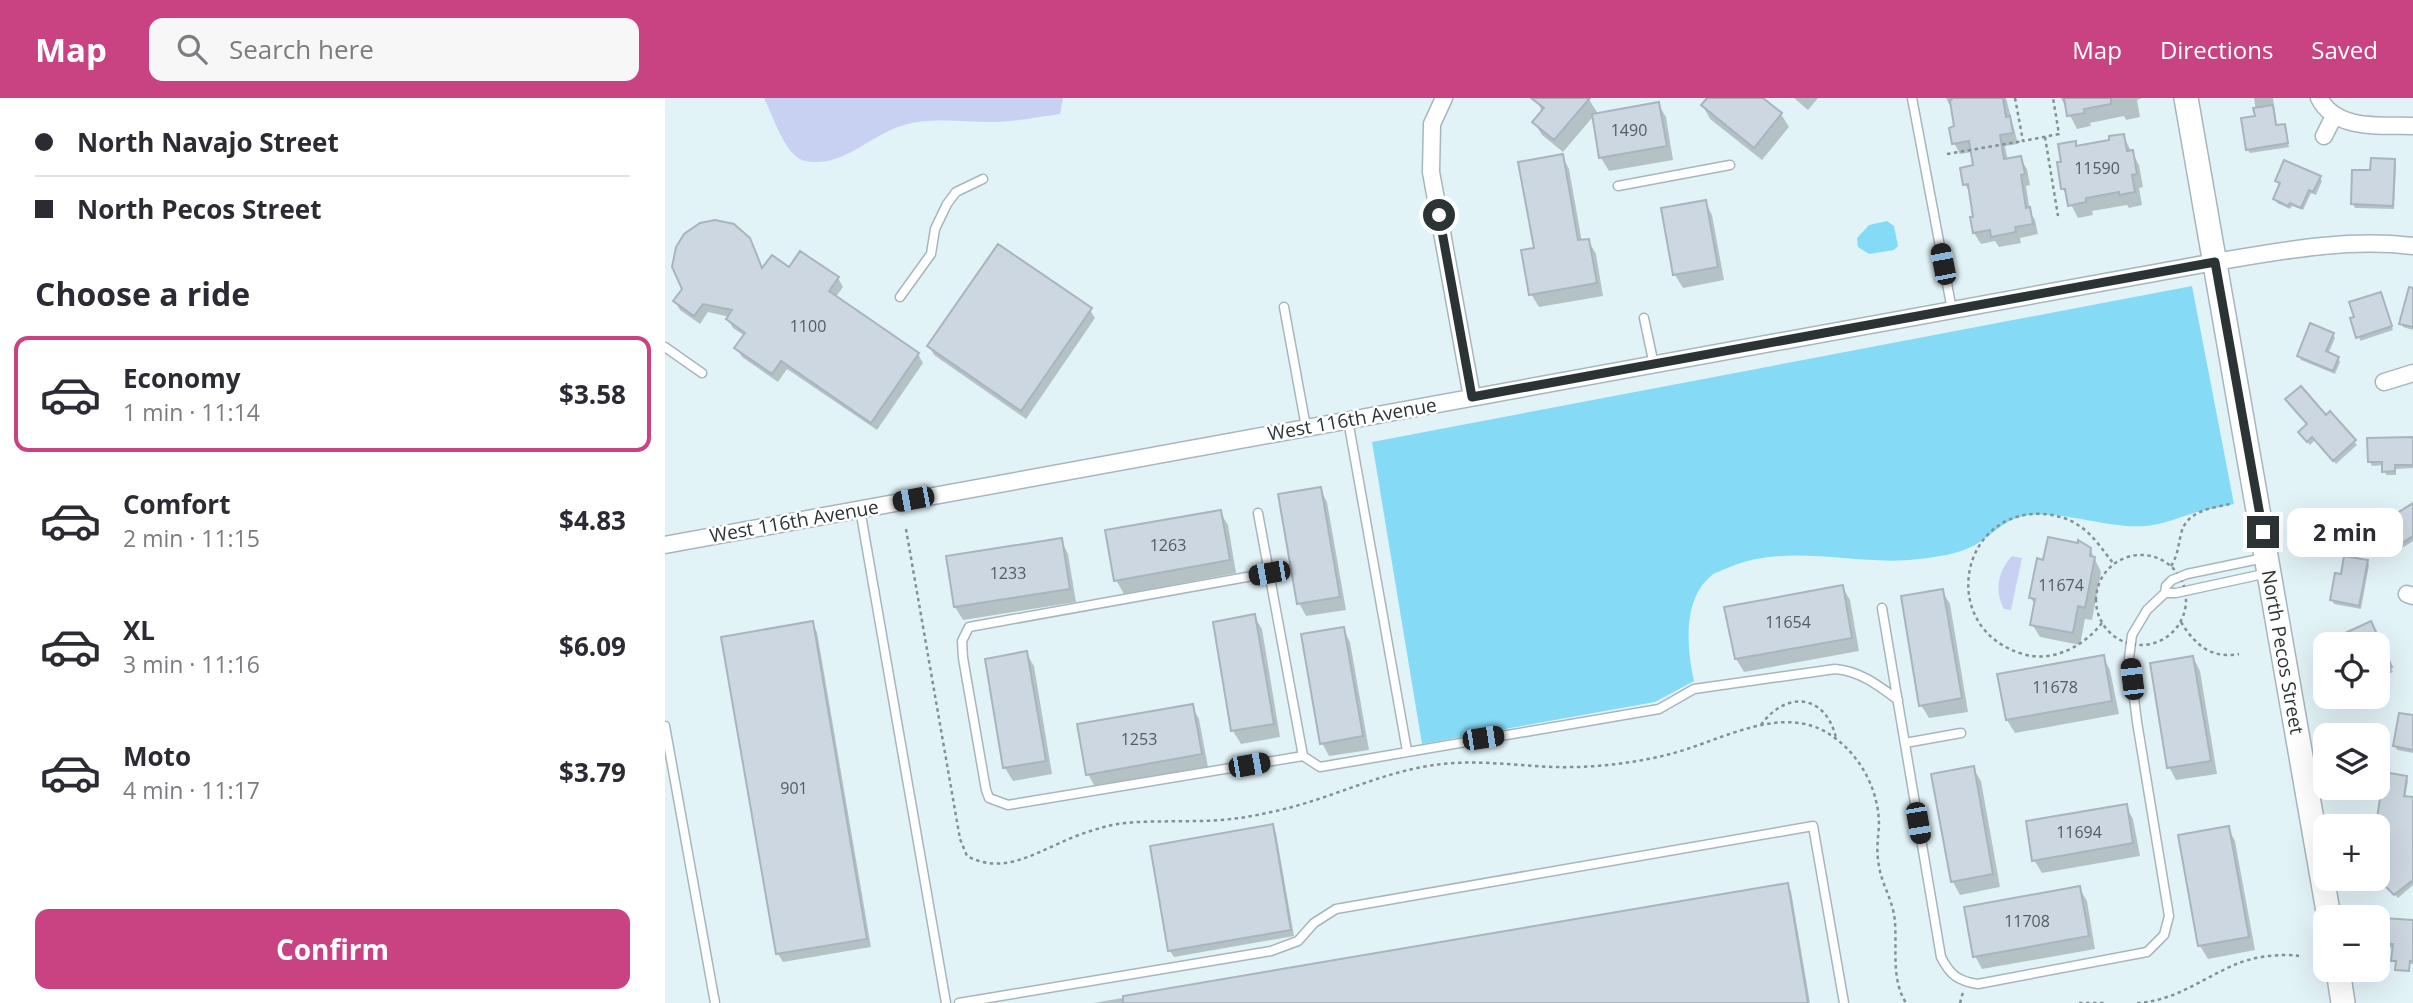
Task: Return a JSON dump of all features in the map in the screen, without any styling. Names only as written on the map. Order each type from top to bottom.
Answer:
[{"type":"street","points":[[1444,98],[1432,124],[1431,172],[1472,397]]},
{"type":"street","name":"North Pecos Street","points":[[2186,98],[2327,905]]},
{"type":"street","points":[[2319,98],[2334,116],[2352,123],[2413,126]]},
{"type":"street","points":[[2324,136],[2334,116]]},
{"type":"street","name":"West 116th Avenue","points":[[665,545],[2215,262],[2329,244],[2413,246]]},
{"type":"street","points":[[2384,382],[2413,373]]},
{"type":"street","points":[[2340,982],[2343,1003]]},
{"type":"lane","points":[[1912,98],[1952,310]]},
{"type":"lane","points":[[1618,186],[1730,165]]},
{"type":"lane","points":[[900,297],[931,254],[935,229],[956,191],[983,179]]},
{"type":"lane","points":[[1284,307],[1306,427]]},
{"type":"lane","points":[[1644,318],[1654,365]]},
{"type":"lane","points":[[665,360],[668,349],[702,373]]},
{"type":"lane","points":[[1348,420],[1407,751]]},
{"type":"lane","points":[[860,509],[946,1003]]},
{"type":"lane","points":[[1258,513],[1303,756]]},
{"type":"lane","points":[[1882,608],[1941,957],[1953,976],[1963,982],[1978,984],[2147,953],[2164,935],[2169,916],[2137,722],[2130,644],[2137,625],[2147,610],[2165,593],[2168,583],[2187,574],[2269,565]]},
{"type":"lane","points":[[2165,593],[2176,593],[2269,565]]},
{"type":"lane","points":[[1269,573],[969,627],[962,641],[963,658],[989,798],[1007,805],[1303,756],[1320,766],[1659,709],[1694,689],[1835,669],[1858,674],[1898,700]]},
{"type":"lane","points":[[665,726],[715,1003]]},
{"type":"lane","points":[[1905,743],[1961,733]]},
{"type":"lane","points":[[963,1003],[1271,951],[1298,941],[1314,923],[1336,909],[1813,826],[1844,1003]]},
{"type":"path","points":[[2015,98],[2023,141]]},
{"type":"path","points":[[1947,154],[2059,134],[2053,98]]},
{"type":"path","points":[[2045,137],[2058,216]]},
{"type":"path","points":[[2171,566],[2179,551],[2184,525],[2192,516],[2207,509],[2231,504]]},
{"type":"path","points":[[2102,623],[2092,635],[2074,648],[2053,655],[2030,656],[2009,650],[1990,638],[1976,620],[1968,599],[1967,577],[1973,556],[1987,535],[2007,520],[2031,514],[2056,515],[2079,525],[2097,542],[2113,564]]},
{"type":"path","points":[[906,529],[960,839],[967,856],[976,861],[1001,864],[1022,861],[1090,832],[1124,824],[1219,820],[1275,812],[1313,802],[1383,776],[1433,765],[1487,762],[1569,767],[1618,764],[1692,748],[1761,725],[1779,722],[1811,725],[1836,738],[1871,781],[1879,821],[1879,869],[1893,905],[1897,986],[1906,1003]]},
{"type":"path","points":[[2181,622],[2195,642],[2206,650],[2225,656],[2239,654]]},
{"type":"path","points":[[1761,725],[1779,705],[1797,701],[1809,703],[1822,711],[1832,723],[1836,738]]},
{"type":"path","points":[[2137,1003],[2164,999],[2186,991],[2236,964],[2285,954],[2299,956]]},
{"type":"path","points":[[2079,1003],[2105,1003]]},
{"type":"shaded area","points":[[764,98],[1063,98],[1060,114],[997,122],[912,123],[889,131],[841,157],[816,162],[802,160],[790,150]]},
{"type":"shaded area","points":[[1887,221],[1894,226],[1898,246],[1894,250],[1869,254],[1858,247],[1857,238],[1869,225]]},
{"type":"shaded area","points":[[2192,286],[2234,504],[2146,526],[2118,525],[2058,515],[2030,515],[2013,519],[1969,548],[1948,555],[1919,559],[1895,561],[1776,556],[1753,560],[1713,575],[1695,598],[1689,625],[1694,681],[1655,702],[1422,744],[1372,442]]},
{"type":"shaded area","points":[[2012,556],[2022,558],[2011,610],[2004,609],[1998,588],[2003,568]]},
{"type":"building","points":[[1531,98],[1590,98],[1554,140],[1532,122],[1544,108]]},
{"type":"building","points":[[1707,98],[1763,98],[1782,113],[1754,148],[1701,105]]},
{"type":"building","points":[[1953,98],[2003,98],[2006,117],[2010,116],[2013,133],[2000,135],[2004,159],[2021,156],[2025,174],[2021,175],[2026,208],[2030,207],[2033,224],[2015,227],[2016,232],[1991,237],[1990,230],[1973,233],[1968,184],[1963,185],[1960,168],[1973,165],[1969,141],[1952,144],[1949,128],[1954,126],[1950,101]]},
{"type":"building","points":[[2064,98],[2111,98],[2111,104],[2084,109],[2085,113],[2067,116]]},
{"type":"building","points":[[1659,102],[1667,146],[1599,158],[1592,114]]},
{"type":"building","points":[[2273,105],[2276,125],[2285,124],[2288,143],[2246,150],[2241,118],[2255,116],[2253,108]]},
{"type":"building","points":[[2124,134],[2127,151],[2133,150],[2137,174],[2132,175],[2135,192],[2086,198],[2086,202],[2068,206],[2065,189],[2061,189],[2057,162],[2061,162],[2058,144],[2076,141],[2076,146],[2109,140],[2109,136]]},
{"type":"building","points":[[1563,154],[1578,240],[1589,239],[1597,283],[1529,295],[1521,250],[1534,248],[1518,162]]},
{"type":"building","points":[[2371,158],[2395,159],[2393,206],[2351,204],[2352,170],[2370,170]]},
{"type":"building","points":[[2284,160],[2321,176],[2313,192],[2309,190],[2301,208],[2273,199],[2280,183],[2275,181]]},
{"type":"building","points":[[1706,200],[1718,267],[1673,275],[1661,208]]},
{"type":"building","points":[[715,220],[734,224],[750,238],[762,268],[772,255],[789,267],[800,251],[839,277],[829,291],[919,353],[871,423],[781,361],[772,374],[734,348],[745,333],[726,319],[732,310],[703,304],[694,316],[673,301],[682,289],[672,267],[676,247],[684,234],[700,223]]},
{"type":"building","points":[[998,244],[1092,308],[1021,411],[927,346]]},
{"type":"building","points":[[2409,287],[2413,288],[2413,327],[2399,324]]},
{"type":"building","points":[[2381,292],[2392,326],[2356,338],[2349,302]]},
{"type":"building","points":[[2310,323],[2334,333],[2326,351],[2339,357],[2333,371],[2297,356]]},
{"type":"building","points":[[2301,386],[2326,415],[2330,411],[2356,440],[2333,461],[2312,437],[2307,442],[2298,432],[2307,424],[2285,399]]},
{"type":"building","points":[[2413,437],[2413,465],[2395,465],[2395,471],[2382,472],[2382,462],[2368,462],[2367,438]]},
{"type":"building","points":[[1321,487],[1340,597],[1297,604],[1278,494]]},
{"type":"building","points":[[2413,503],[2413,536],[2399,545],[2387,527],[2398,520],[2394,515]]},
{"type":"building","points":[[1221,510],[1230,560],[1114,581],[1105,530]]},
{"type":"building","points":[[2048,537],[2078,543],[2078,540],[2091,548],[2090,556],[2095,557],[2085,608],[2078,606],[2073,633],[2030,625],[2035,599],[2029,598],[2037,558],[2043,560]]},
{"type":"building","points":[[1062,538],[1070,589],[954,607],[946,556]]},
{"type":"building","points":[[2344,556],[2368,560],[2359,606],[2330,600],[2335,573],[2341,574]]},
{"type":"building","points":[[1843,585],[1852,638],[1735,659],[1724,607]]},
{"type":"building","points":[[1943,589],[1962,698],[1919,706],[1901,596]]},
{"type":"building","points":[[1255,614],[1274,724],[1231,731],[1213,622]]},
{"type":"building","points":[[813,621],[867,939],[776,954],[721,637]]},
{"type":"building","points":[[2371,621],[2376,632],[2347,632]]},
{"type":"building","points":[[1344,627],[1363,736],[1320,744],[1301,634]]},
{"type":"building","points":[[1027,651],[1046,761],[1003,768],[985,659]]},
{"type":"building","points":[[2104,655],[2112,701],[2006,720],[1997,674]]},
{"type":"building","points":[[2193,656],[2211,761],[2167,768],[2150,663]]},
{"type":"building","points":[[1193,704],[1202,754],[1086,775],[1077,724]]},
{"type":"building","points":[[2399,713],[2413,715],[2413,750],[2393,746]]},
{"type":"building","points":[[1974,766],[1993,874],[1951,882],[1931,774]]},
{"type":"building","points":[[2390,773],[2407,776],[2404,796],[2413,797],[2413,880],[2394,895],[2390,891],[2390,814],[2378,814],[2380,800],[2390,800]]},
{"type":"building","points":[[2127,804],[2133,843],[2032,861],[2026,821]]},
{"type":"building","points":[[1273,824],[1291,930],[1168,951],[1150,846]]},
{"type":"building","points":[[2229,826],[2249,937],[2198,946],[2178,835]]},
{"type":"building","points":[[1788,883],[1808,1003],[1123,1003],[1123,996]]},
{"type":"building","points":[[2080,886],[2089,936],[1973,957],[1964,907]]},
{"type":"building","points":[[2390,918],[2413,920],[2413,961],[2410,961],[2409,971],[2395,970],[2396,961],[2391,961],[2393,944],[2390,944]]},
{"type":"route","points":[[1439,215],[1472,397],[2215,262],[2263,532]]}]
